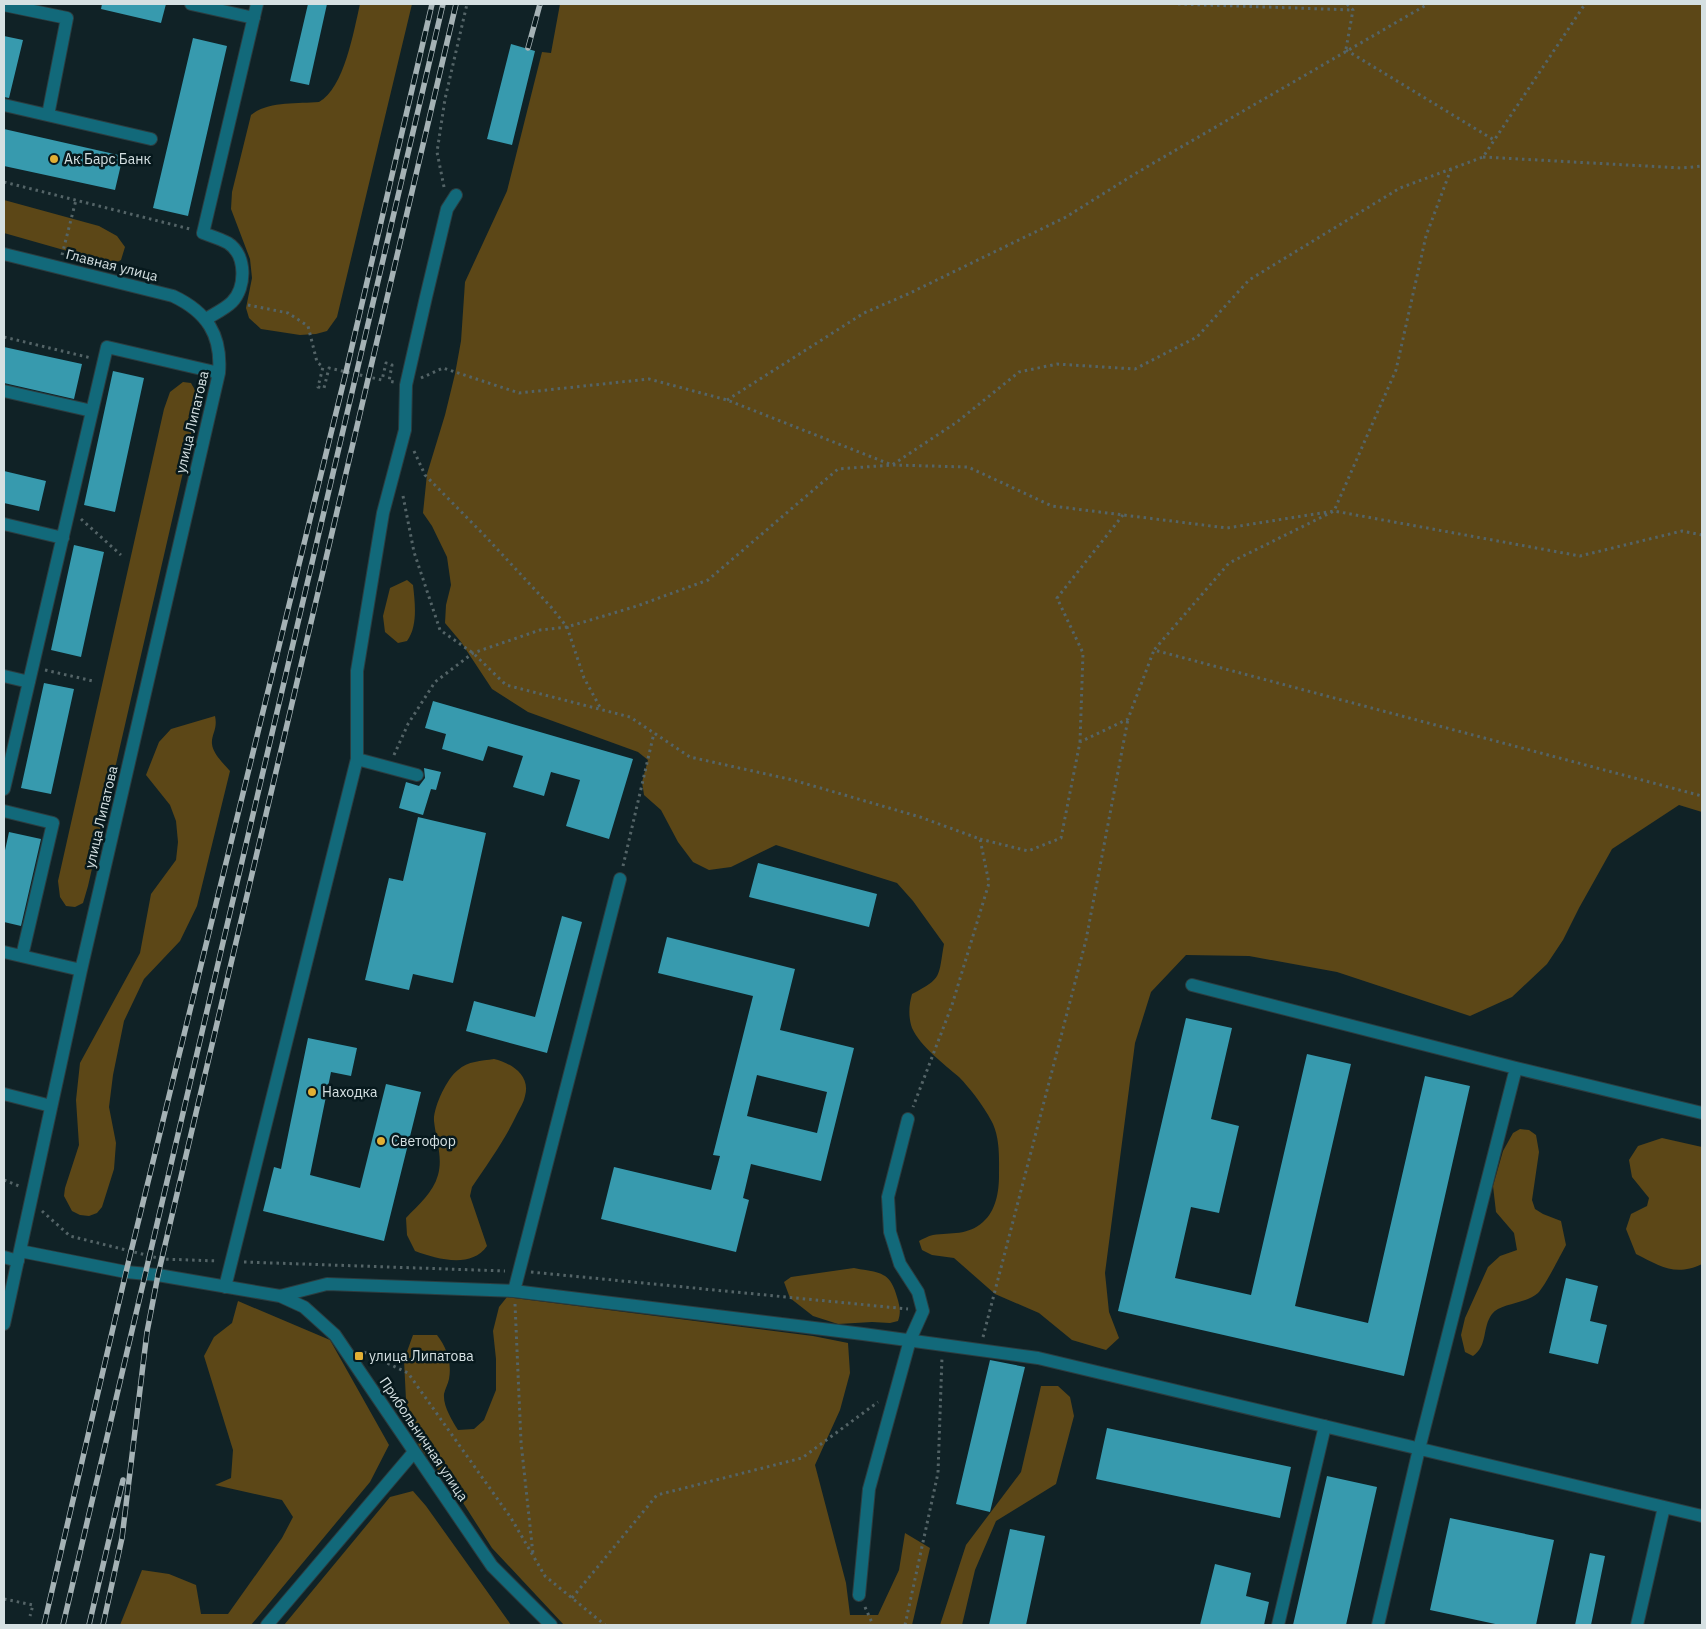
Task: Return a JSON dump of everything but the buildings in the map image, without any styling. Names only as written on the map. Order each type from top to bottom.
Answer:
[{"type":"street","points":[[4,4],[67,18],[48,115]]},
{"type":"street","points":[[191,4],[254,18]]},
{"type":"street","points":[[206,319],[232,302],[241,286],[243,270],[238,254],[230,244],[204,232],[257,4]]},
{"type":"street","points":[[4,105],[151,138]]},
{"type":"street","points":[[225,1286],[358,759],[357,670],[383,513],[405,430],[406,384],[447,208],[456,195]]},
{"type":"street","name":"Главная улица","points":[[4,254],[173,296],[187,303],[206,319]]},
{"type":"street","name":"улица Липатова","points":[[4,1324],[81,970],[219,373],[218,343],[206,319]]},
{"type":"street","points":[[4,789],[107,347],[219,373]]},
{"type":"street","points":[[4,391],[92,411]]},
{"type":"street","points":[[4,524],[63,538]]},
{"type":"street","points":[[4,676],[29,682]]},
{"type":"street","points":[[358,759],[417,775]]},
{"type":"street","points":[[4,811],[53,823],[22,956]]},
{"type":"street","points":[[514,1291],[620,879]]},
{"type":"street","points":[[4,952],[81,970]]},
{"type":"street","points":[[1192,985],[1516,1068],[1702,1113]]},
{"type":"street","points":[[1378,1625],[1419,1449],[1516,1068]]},
{"type":"street","points":[[4,1094],[51,1106]]},
{"type":"street","points":[[859,1595],[869,1488],[910,1340],[922,1311],[918,1292],[900,1264],[890,1232],[888,1197],[908,1119]]},
{"type":"street","name":"Прибольничная улица","points":[[4,1257],[19,1256],[225,1286],[280,1296],[304,1307],[338,1339],[492,1566],[551,1625]]},
{"type":"street","points":[[280,1296],[327,1284],[514,1291],[910,1340],[1038,1358],[1702,1516]]},
{"type":"street","points":[[1278,1625],[1326,1426]]},
{"type":"street","points":[[267,1625],[414,1452]]},
{"type":"street","points":[[1637,1625],[1664,1506]]},
{"type":"path","points":[[447,208],[437,152],[445,99],[467,4]]},
{"type":"path","points":[[1178,4],[1353,10]]},
{"type":"path","points":[[1347,4],[1353,10]]},
{"type":"path","points":[[727,400],[864,313],[908,294],[1066,217],[1138,172],[1428,4]]},
{"type":"path","points":[[1483,157],[1584,4]]},
{"type":"path","points":[[1346,50],[1353,10]]},
{"type":"path","points":[[1346,50],[1494,140]]},
{"type":"path","points":[[892,465],[957,422],[1019,372],[1057,364],[1135,370],[1197,337],[1249,280],[1400,188],[1483,157],[1682,168],[1702,166]]},
{"type":"path","points":[[980,1350],[1086,940],[1128,719],[1154,650],[1229,563],[1334,511],[1396,370],[1426,236],[1451,169]]},
{"type":"path","points":[[4,182],[204,232]]},
{"type":"path","points":[[59,268],[76,200]]},
{"type":"path","points":[[232,302],[288,313],[308,326],[317,362],[323,367],[318,387],[324,388],[329,368],[382,380],[386,363],[392,365],[388,381],[406,384],[443,368],[519,393],[649,380],[727,400],[892,465]]},
{"type":"path","points":[[4,338],[104,361]]},
{"type":"path","points":[[405,430],[425,475],[552,607],[567,627],[584,678],[602,710]]},
{"type":"path","points":[[388,767],[408,724],[435,682],[473,653],[540,630],[567,627],[637,606],[708,580],[838,469],[892,465],[968,467],[1052,506],[1227,528],[1334,511],[1580,556],[1682,531],[1702,535]]},
{"type":"path","points":[[402,488],[414,552],[440,630],[473,653],[506,685],[630,717],[690,757],[793,780],[920,817],[980,839],[1028,851],[1061,838],[1080,742],[1083,653],[1057,598],[1123,515]]},
{"type":"path","points":[[70,508],[120,555]]},
{"type":"path","points":[[1154,650],[1702,796]]},
{"type":"path","points":[[32,668],[93,681]]},
{"type":"path","points":[[1080,742],[1128,719]]},
{"type":"path","points":[[620,879],[654,733]]},
{"type":"path","points":[[908,1119],[952,1005],[989,883],[980,839]]},
{"type":"path","points":[[4,1180],[18,1184],[31,1201],[70,1236],[162,1259],[519,1271],[922,1311]]},
{"type":"path","points":[[514,1291],[521,1442],[533,1556]]},
{"type":"path","points":[[338,1339],[408,1373],[510,1518],[545,1576],[605,1625]]},
{"type":"path","points":[[904,1625],[938,1473],[943,1345]]},
{"type":"path","points":[[572,1598],[657,1495],[802,1458],[897,1388]]},
{"type":"path","points":[[859,1595],[873,1625]]},
{"type":"path","points":[[4,1599],[33,1605],[30,1616]]},
{"type":"shaded area","points":[[360,4],[412,4],[337,317],[327,331],[316,334],[300,335],[261,329],[249,318],[246,308],[252,278],[250,259],[231,209],[232,192],[251,115],[274,105],[319,102],[328,95],[335,85],[347,58]]},
{"type":"shaded area","points":[[560,4],[1702,4],[1702,812],[1679,805],[1612,849],[1563,940],[1547,964],[1512,997],[1470,1016],[1337,972],[1249,956],[1186,955],[1151,992],[1135,1043],[1105,1273],[1109,1312],[1119,1338],[1106,1350],[1072,1340],[1039,1313],[995,1294],[954,1258],[932,1255],[922,1250],[919,1241],[924,1238],[971,1230],[983,1222],[991,1212],[994,1207],[999,1182],[999,1149],[993,1124],[977,1099],[959,1077],[926,1048],[912,1028],[909,1011],[912,994],[934,980],[941,963],[944,944],[913,901],[897,883],[776,845],[731,867],[709,870],[693,862],[678,842],[661,810],[644,795],[642,782],[648,760],[638,752],[528,712],[492,689],[461,642],[445,623],[446,605],[451,585],[447,557],[432,526],[423,513],[427,474],[455,374],[461,341],[465,282],[507,191],[542,52],[551,53]]},
{"type":"shaded area","points":[[4,200],[99,226],[117,236],[125,247],[121,260],[113,264],[4,233]]},
{"type":"shaded area","points":[[183,382],[191,383],[198,397],[198,407],[88,886],[83,903],[75,907],[66,906],[60,897],[58,881],[164,409],[170,392]]},
{"type":"shaded area","points":[[407,580],[413,585],[415,607],[413,628],[407,641],[398,643],[385,632],[383,616],[390,588]]},
{"type":"shaded area","points":[[215,716],[216,725],[212,741],[213,748],[219,759],[230,771],[197,906],[180,941],[144,979],[124,1021],[113,1075],[109,1107],[116,1143],[114,1169],[102,1207],[97,1213],[89,1216],[80,1215],[72,1211],[64,1196],[79,1145],[76,1100],[80,1063],[140,953],[151,894],[176,860],[178,842],[176,821],[170,805],[146,775],[159,742],[171,729]]},
{"type":"shaded area","points":[[494,1059],[518,1071],[525,1082],[526,1089],[523,1103],[507,1133],[472,1187],[470,1196],[487,1246],[472,1258],[463,1260],[443,1259],[415,1251],[407,1235],[406,1218],[429,1193],[438,1175],[439,1155],[434,1115],[438,1101],[449,1080],[462,1067],[475,1062]]},
{"type":"shaded area","points":[[1520,1129],[1529,1130],[1536,1135],[1539,1152],[1532,1200],[1535,1209],[1561,1221],[1566,1245],[1538,1293],[1533,1297],[1496,1310],[1492,1314],[1481,1347],[1473,1356],[1465,1352],[1461,1335],[1465,1318],[1488,1267],[1500,1256],[1517,1250],[1514,1233],[1496,1212],[1493,1186],[1503,1151],[1513,1133]]},
{"type":"shaded area","points":[[1662,1138],[1702,1147],[1702,1264],[1684,1270],[1660,1266],[1636,1254],[1626,1229],[1631,1214],[1647,1206],[1649,1198],[1632,1177],[1629,1160],[1638,1146]]},
{"type":"shaded area","points":[[854,1268],[876,1272],[887,1277],[894,1288],[899,1307],[900,1315],[898,1321],[890,1323],[838,1324],[813,1316],[790,1298],[784,1282],[791,1277]]},
{"type":"shaded area","points":[[507,1297],[813,1336],[848,1343],[850,1373],[840,1410],[815,1465],[846,1583],[850,1615],[878,1615],[899,1570],[905,1533],[930,1548],[912,1625],[564,1625],[492,1548],[458,1495],[420,1448],[414,1435],[406,1400],[404,1360],[413,1335],[437,1335],[444,1345],[449,1361],[450,1373],[444,1392],[444,1399],[446,1408],[458,1430],[474,1429],[484,1420],[496,1390],[496,1359],[493,1331],[499,1307]]},
{"type":"shaded area","points":[[238,1301],[330,1340],[389,1445],[370,1482],[251,1625],[120,1625],[142,1570],[169,1574],[196,1585],[201,1614],[228,1614],[282,1538],[293,1517],[282,1500],[215,1485],[231,1478],[233,1450],[204,1356],[214,1337],[232,1323]]},
{"type":"shaded area","points":[[1041,1386],[1058,1386],[1070,1397],[1074,1416],[1056,1484],[996,1521],[975,1570],[962,1625],[940,1625],[966,1545],[1021,1472]]},
{"type":"shaded area","points":[[413,1491],[426,1506],[511,1625],[284,1625],[390,1497]]},
{"type":"railway","points":[[44,1625],[126,1272],[346,372],[432,4]]},
{"type":"railway","points":[[63,1625],[443,4]]},
{"type":"railway","points":[[103,1625],[122,1538],[147,1332],[158,1275],[456,4]]},
{"type":"railway","points":[[528,48],[540,4]]},
{"type":"railway","points":[[89,1625],[123,1480]]},
{"type":"place","name":"Ак Барс Банк","points":[[54,159]]},
{"type":"place","name":"Находка","points":[[312,1092]]},
{"type":"place","name":"Светофор","points":[[381,1141]]},
{"type":"place","name":"улица Липатова","points":[[359,1356]]}]
